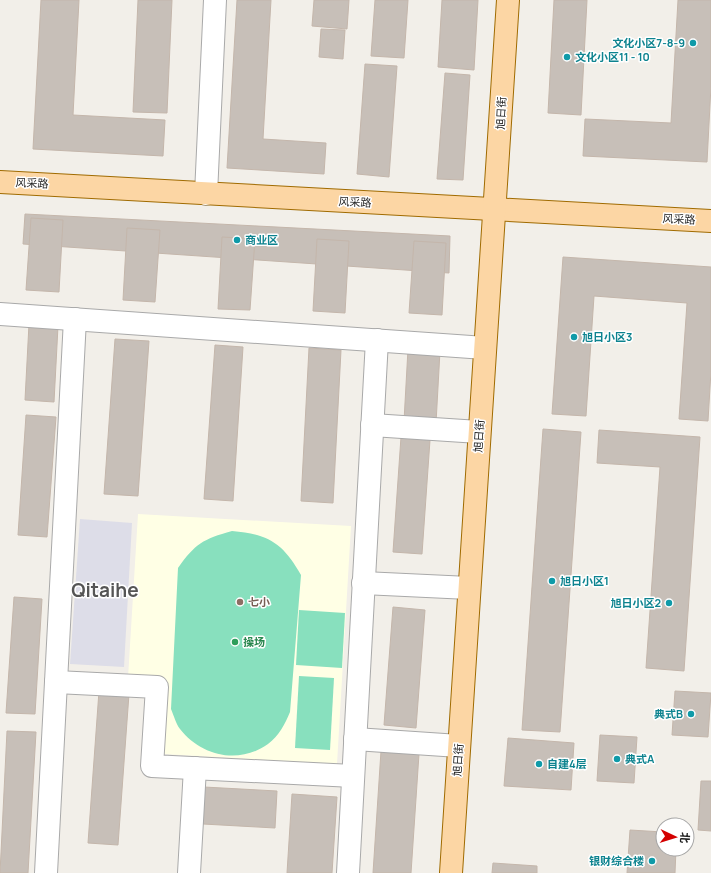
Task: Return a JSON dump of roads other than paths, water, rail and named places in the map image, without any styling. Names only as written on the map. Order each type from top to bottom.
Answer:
[{"type":"main road","name":"旭日街","points":[[451,873],[508,0]]},
{"type":"main road","name":"风采路","points":[[0,182],[711,221]]},
{"type":"street","points":[[206,194],[215,0]]},
{"type":"street","points":[[0,314],[485,348]]},
{"type":"street","points":[[46,873],[76,319]]},
{"type":"street","points":[[348,873],[377,340]]},
{"type":"street","points":[[372,425],[480,432]]},
{"type":"street","points":[[363,582],[469,588]]},
{"type":"street","points":[[56,682],[157,687],[152,766],[353,776]]},
{"type":"street","points":[[355,739],[459,746]]},
{"type":"street","points":[[189,873],[195,768]]},
{"type":"place","name":"文化小区7-8-9","points":[[693,43]]},
{"type":"place","name":"文化小区11 - 10","points":[[567,57]]},
{"type":"place","name":"商业区","points":[[237,240]]},
{"type":"place","name":"旭日小区3","points":[[574,337]]},
{"type":"place","name":"旭日小区1","points":[[552,581]]},
{"type":"place","name":"七小","points":[[240,602]]},
{"type":"place","name":"旭日小区2","points":[[669,603]]},
{"type":"place","name":"操场","points":[[235,642]]},
{"type":"place","name":"典式B","points":[[691,714]]},
{"type":"place","name":"典式A","points":[[617,759]]},
{"type":"place","name":"自建4层","points":[[539,764]]},
{"type":"place","name":"银财综合楼","points":[[652,861]]},
{"type":"district","name":"Qitaihe","points":[[105,590]]}]
